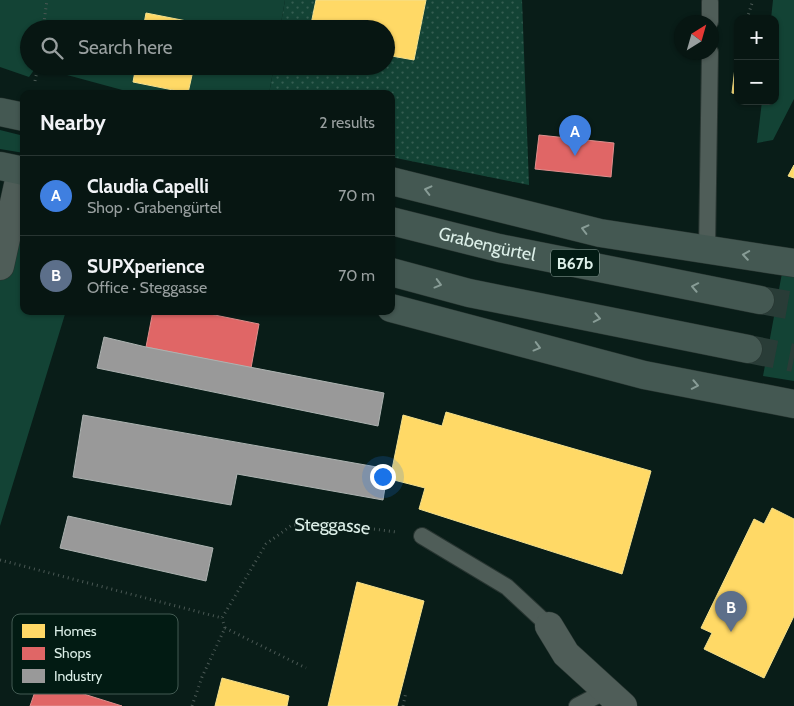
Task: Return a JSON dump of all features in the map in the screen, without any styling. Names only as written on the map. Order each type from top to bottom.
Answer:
[{"type":"main road","points":[[0,112],[20,115]]},
{"type":"main road","points":[[395,182],[600,233],[707,248],[794,263]]},
{"type":"main road","name":"Grabengürtel","points":[[395,223],[499,248],[760,300]]},
{"type":"main road","points":[[395,273],[469,293],[748,349]]},
{"type":"main road","points":[[395,309],[644,375],[794,404]]},
{"type":"street","points":[[0,266],[15,169]]},
{"type":"street","points":[[549,626],[566,654],[614,699]]},
{"type":"lane","points":[[710,2],[710,15]]},
{"type":"lane","points":[[707,248],[710,60]]},
{"type":"lane","points":[[422,536],[507,587],[549,626]]},
{"type":"lane","points":[[577,706],[614,699]]},
{"type":"path","points":[[44,20],[47,0]]},
{"type":"path","points":[[748,15],[754,0]]},
{"type":"path","points":[[35,81],[36,75]]},
{"type":"path","name":"Steggasse","points":[[222,618],[266,544],[292,526],[344,525],[422,536]]},
{"type":"path","points":[[0,560],[222,618],[225,628],[202,676],[192,706]]},
{"type":"path","points":[[225,628],[306,668]]},
{"type":"path","points":[[403,706],[406,692]]},
{"type":"green space","points":[[0,0],[285,0],[282,20],[20,20],[20,74],[0,67]]},
{"type":"green space","points":[[285,0],[522,0],[529,185],[395,158],[395,90],[270,90],[272,75],[395,75],[395,20],[282,20]]},
{"type":"green space","points":[[773,0],[794,0],[794,99],[773,140],[757,143],[762,105],[779,105],[779,15],[771,15]]},
{"type":"green space","points":[[67,75],[272,75],[270,90],[122,90]]},
{"type":"green space","points":[[0,130],[20,135],[20,152],[0,149]]},
{"type":"green space","points":[[0,219],[20,229],[20,315],[65,315],[0,526]]},
{"type":"green space","points":[[782,273],[794,276],[794,381],[763,376]]},
{"type":"building: Homes","points":[[316,0],[426,0],[414,60],[395,57],[395,20],[312,20]]},
{"type":"building: Homes","points":[[146,13],[182,20],[145,20]]},
{"type":"building: Homes","points":[[134,75],[192,75],[189,90],[173,90],[133,82]]},
{"type":"building: Homes","points":[[734,76],[734,93],[732,93]]},
{"type":"building: Homes","points":[[794,165],[794,178],[788,176]]},
{"type":"building: Homes","points":[[446,412],[651,471],[622,574],[419,509],[425,488],[390,479],[403,415],[442,426]]},
{"type":"building: Homes","points":[[772,508],[794,519],[794,616],[764,678],[704,649],[712,633],[701,628],[754,519],[764,524]]},
{"type":"building: Homes","points":[[357,582],[424,601],[397,706],[328,706]]},
{"type":"building: Homes","points":[[222,678],[289,696],[287,706],[215,706]]},
{"type":"building: Shops","points":[[539,135],[614,143],[611,177],[535,169]]},
{"type":"building: Shops","points":[[152,315],[215,315],[259,324],[251,368],[146,347]]},
{"type":"building: Shops","points":[[34,694],[84,694],[122,706],[30,706]]},
{"type":"building: Industry","points":[[104,337],[146,347],[384,393],[378,426],[97,368]]},
{"type":"building: Industry","points":[[83,415],[388,469],[383,500],[237,474],[231,505],[73,477]]},
{"type":"building: Industry","points":[[68,516],[213,548],[206,581],[60,548]]},
{"type":"tunnel","points":[[760,300],[794,306]]},
{"type":"tunnel","points":[[748,349],[794,358]]},
{"type":"place","name":"Claudia Capelli","points":[[575,156]]},
{"type":"place","name":"SUPXperience","points":[[731,632]]}]
